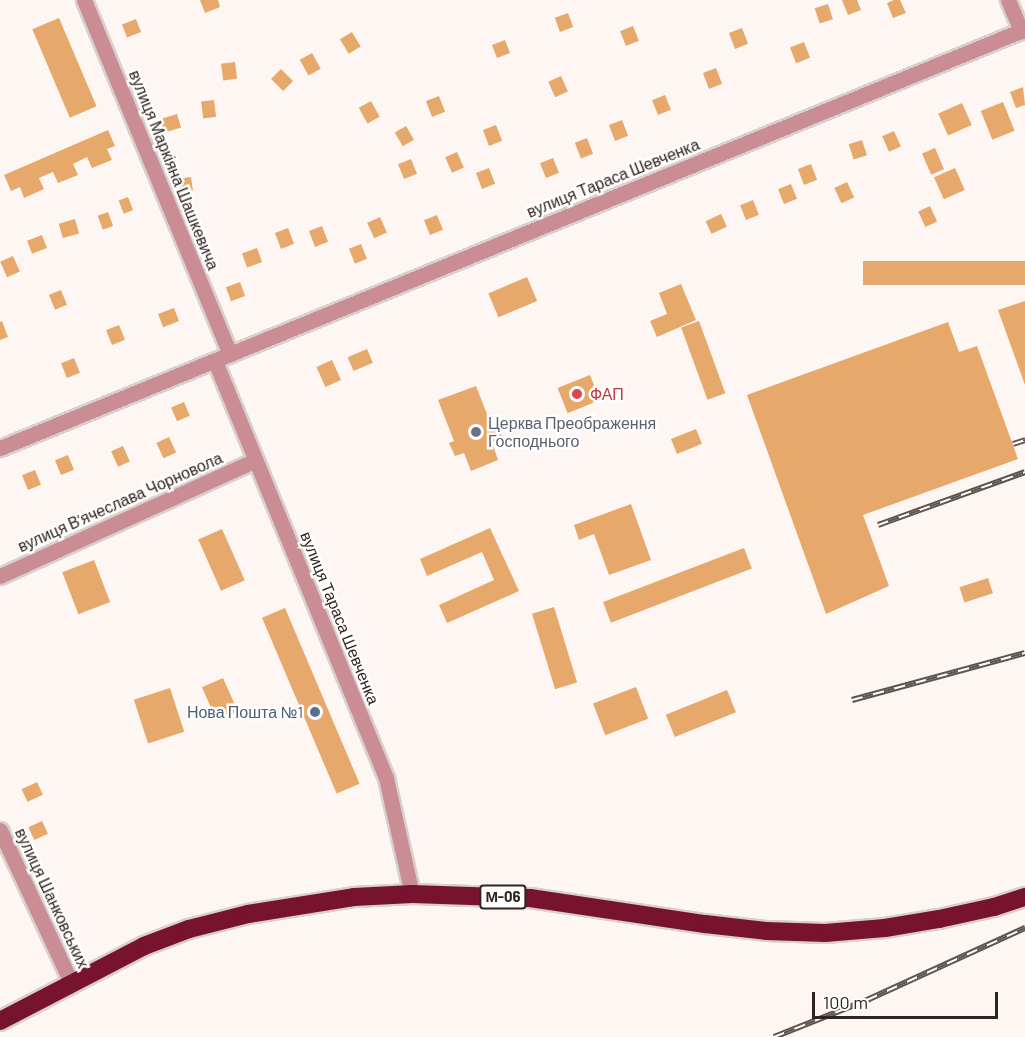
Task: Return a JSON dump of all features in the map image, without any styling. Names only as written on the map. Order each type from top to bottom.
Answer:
[{"type":"highway","name":"М-06","points":[[0,1021],[144,946],[189,929],[248,914],[354,897],[412,894],[530,898],[725,927],[825,933],[885,928],[939,919],[994,907],[1025,897]]},
{"type":"street","name":"вулиця Маркіяна Шашкевича","points":[[84,0],[230,354]]},
{"type":"street","points":[[1008,0],[1023,30]]},
{"type":"street","name":"вулиця Тараса Шевченка","points":[[0,448],[1023,30]]},
{"type":"street","name":"вулиця Тараса Шевченка","points":[[215,361],[254,461],[386,778],[412,894]]},
{"type":"street","name":"вулиця Вʼячеслава Чорновола","points":[[0,576],[254,461]]},
{"type":"street","name":"вулиця Шанковських","points":[[0,830],[71,982]]},
{"type":"building","points":[[200,0],[218,0],[220,7],[205,13]]},
{"type":"building","points":[[842,0],[857,0],[861,10],[848,15]]},
{"type":"building","points":[[900,0],[906,13],[893,18],[887,3]]},
{"type":"building","points":[[828,4],[833,19],[820,24],[815,8]]},
{"type":"building","points":[[568,13],[573,27],[560,32],[555,18]]},
{"type":"building","points":[[59,18],[97,106],[70,118],[32,29]]},
{"type":"building","points":[[136,19],[141,32],[127,37],[122,24]]},
{"type":"building","points":[[633,26],[639,41],[626,46],[620,31]]},
{"type":"building","points":[[742,28],[748,44],[735,49],[729,33]]},
{"type":"building","points":[[352,32],[361,47],[349,54],[340,39]]},
{"type":"building","points":[[505,40],[510,53],[497,58],[492,45]]},
{"type":"building","points":[[804,42],[810,58],[796,63],[790,47]]},
{"type":"building","points":[[312,53],[321,69],[308,76],[300,60]]},
{"type":"building","points":[[235,62],[237,79],[223,81],[221,64]]},
{"type":"building","points":[[716,68],[722,84],[709,89],[703,73]]},
{"type":"building","points":[[281,69],[293,81],[283,91],[271,79]]},
{"type":"building","points":[[561,76],[568,92],[555,97],[548,82]]},
{"type":"building","points":[[1023,87],[1025,105],[1016,108],[1010,92]]},
{"type":"building","points":[[665,95],[671,110],[658,115],[652,100]]},
{"type":"building","points":[[439,96],[445,112],[432,117],[426,101]]},
{"type":"building","points":[[214,100],[216,117],[203,118],[201,102]]},
{"type":"building","points":[[371,101],[380,117],[367,124],[359,108]]},
{"type":"building","points":[[1003,102],[1015,131],[992,140],[981,111]]},
{"type":"building","points":[[962,103],[972,125],[948,136],[938,114]]},
{"type":"building","points":[[177,114],[181,127],[164,133],[160,119]]},
{"type":"building","points":[[622,120],[628,136],[615,141],[609,125]]},
{"type":"building","points":[[496,125],[502,141],[489,146],[483,130]]},
{"type":"building","points":[[406,126],[414,140],[403,146],[395,132]]},
{"type":"building","points":[[108,130],[115,146],[107,149],[112,160],[92,168],[87,157],[73,164],[78,175],[58,183],[53,172],[39,178],[44,189],[24,198],[20,187],[11,191],[4,175]]},
{"type":"building","points":[[894,131],[901,147],[889,152],[882,136]]},
{"type":"building","points":[[587,138],[593,154],[581,159],[575,143]]},
{"type":"building","points":[[862,140],[867,155],[854,160],[849,144]]},
{"type":"building","points":[[935,148],[944,169],[931,175],[922,153]]},
{"type":"building","points":[[457,152],[464,168],[452,173],[445,157]]},
{"type":"building","points":[[553,158],[559,173],[546,178],[540,163]]},
{"type":"building","points":[[411,159],[417,174],[404,179],[398,164]]},
{"type":"building","points":[[811,164],[817,180],[804,185],[798,169]]},
{"type":"building","points":[[489,168],[495,184],[482,189],[476,173]]},
{"type":"building","points":[[955,168],[965,190],[944,199],[934,177]]},
{"type":"building","points":[[191,177],[193,191],[180,193],[178,179]]},
{"type":"building","points":[[847,182],[854,197],[841,203],[834,188]]},
{"type":"building","points":[[791,184],[797,199],[784,204],[778,189]]},
{"type":"building","points":[[128,197],[133,210],[124,214],[119,201]]},
{"type":"building","points":[[753,200],[759,215],[746,220],[740,205]]},
{"type":"building","points":[[930,206],[937,221],[925,227],[918,211]]},
{"type":"building","points":[[108,212],[113,226],[103,230],[98,216]]},
{"type":"building","points":[[721,214],[727,227],[712,234],[706,221]]},
{"type":"building","points":[[437,215],[443,230],[430,235],[424,220]]},
{"type":"building","points":[[380,217],[387,233],[374,238],[367,223]]},
{"type":"building","points":[[75,219],[79,233],[63,238],[59,224]]},
{"type":"building","points":[[322,226],[328,242],[315,247],[309,231]]},
{"type":"building","points":[[288,228],[294,244],[281,249],[275,233]]},
{"type":"building","points":[[42,235],[47,248],[32,254],[27,241]]},
{"type":"building","points":[[361,244],[367,259],[355,264],[349,249]]},
{"type":"building","points":[[257,248],[262,262],[247,268],[242,253]]},
{"type":"building","points":[[13,256],[20,272],[7,277],[0,262]]},
{"type":"building","points":[[863,261],[1025,261],[1025,285],[863,285]]},
{"type":"building","points":[[527,277],[537,301],[498,317],[488,293]]},
{"type":"building","points":[[240,282],[245,296],[231,301],[226,287]]},
{"type":"building","points":[[681,284],[696,320],[657,337],[650,321],[667,314],[659,293]]},
{"type":"building","points":[[61,290],[67,305],[55,310],[49,295]]},
{"type":"building","points":[[1025,301],[1025,385],[998,310]]},
{"type":"building","points":[[174,308],[179,321],[163,327],[158,314]]},
{"type":"building","points":[[2,321],[8,337],[0,340],[0,322]]},
{"type":"building","points":[[699,321],[725,393],[707,400],[681,327]]},
{"type":"building","points":[[948,322],[959,352],[977,346],[1018,459],[863,515],[889,586],[826,614],[747,395]]},
{"type":"building","points":[[119,325],[125,340],[112,345],[106,330]]},
{"type":"building","points":[[367,349],[373,363],[354,371],[348,357]]},
{"type":"building","points":[[74,358],[80,373],[67,378],[61,363]]},
{"type":"building","points":[[332,360],[341,380],[325,387],[316,367]]},
{"type":"building","points":[[590,375],[600,400],[568,413],[558,388]]},
{"type":"building","name":"Церква Преображення Господнього","points":[[476,386],[492,427],[498,425],[503,438],[492,442],[498,460],[471,471],[464,453],[455,456],[449,443],[454,441],[438,400]]},
{"type":"building","points":[[184,402],[190,416],[177,421],[171,407]]},
{"type":"building","points":[[696,429],[702,444],[677,454],[671,439]]},
{"type":"building","points":[[169,437],[176,452],[163,458],[156,443]]},
{"type":"building","points":[[123,446],[130,462],[118,467],[111,451]]},
{"type":"building","points":[[68,455],[74,470],[61,475],[55,460]]},
{"type":"building","points":[[35,470],[41,485],[28,490],[22,475]]},
{"type":"building","points":[[631,504],[651,560],[609,575],[594,534],[579,540],[574,525]]},
{"type":"building","points":[[490,528],[519,591],[447,623],[439,605],[494,580],[482,552],[427,576],[420,559]]},
{"type":"building","points":[[222,529],[245,580],[221,591],[198,540]]},
{"type":"building","points":[[744,548],[752,569],[611,623],[603,602]]},
{"type":"building","points":[[94,560],[110,602],[78,614],[62,572]]},
{"type":"building","points":[[988,578],[993,593],[964,602],[959,587]]},
{"type":"building","points":[[554,607],[577,683],[555,689],[532,614]]},
{"type":"building","points":[[285,608],[360,784],[337,794],[262,618]]},
{"type":"building","points":[[223,678],[238,711],[217,720],[202,687]]},
{"type":"building","points":[[636,687],[648,719],[605,735],[593,703]]},
{"type":"building","points":[[170,688],[184,732],[148,743],[134,700]]},
{"type":"building","points":[[727,690],[736,712],[675,737],[666,715]]},
{"type":"building","points":[[37,782],[43,795],[28,802],[22,789]]},
{"type":"building","points":[[42,821],[48,834],[34,840],[28,827]]},
{"type":"railway","points":[[1013,444],[1025,440]]},
{"type":"railway","points":[[878,525],[1025,472]]},
{"type":"railway","points":[[852,700],[1025,653]]},
{"type":"railway","points":[[774,1037],[867,1000],[1025,928]]},
{"type":"place","name":"ФАП","points":[[577,394]]},
{"type":"place","name":"Церква Преображення Господнього","points":[[476,432]]},
{"type":"place","name":"Нова Пошта №1","points":[[315,712]]}]
